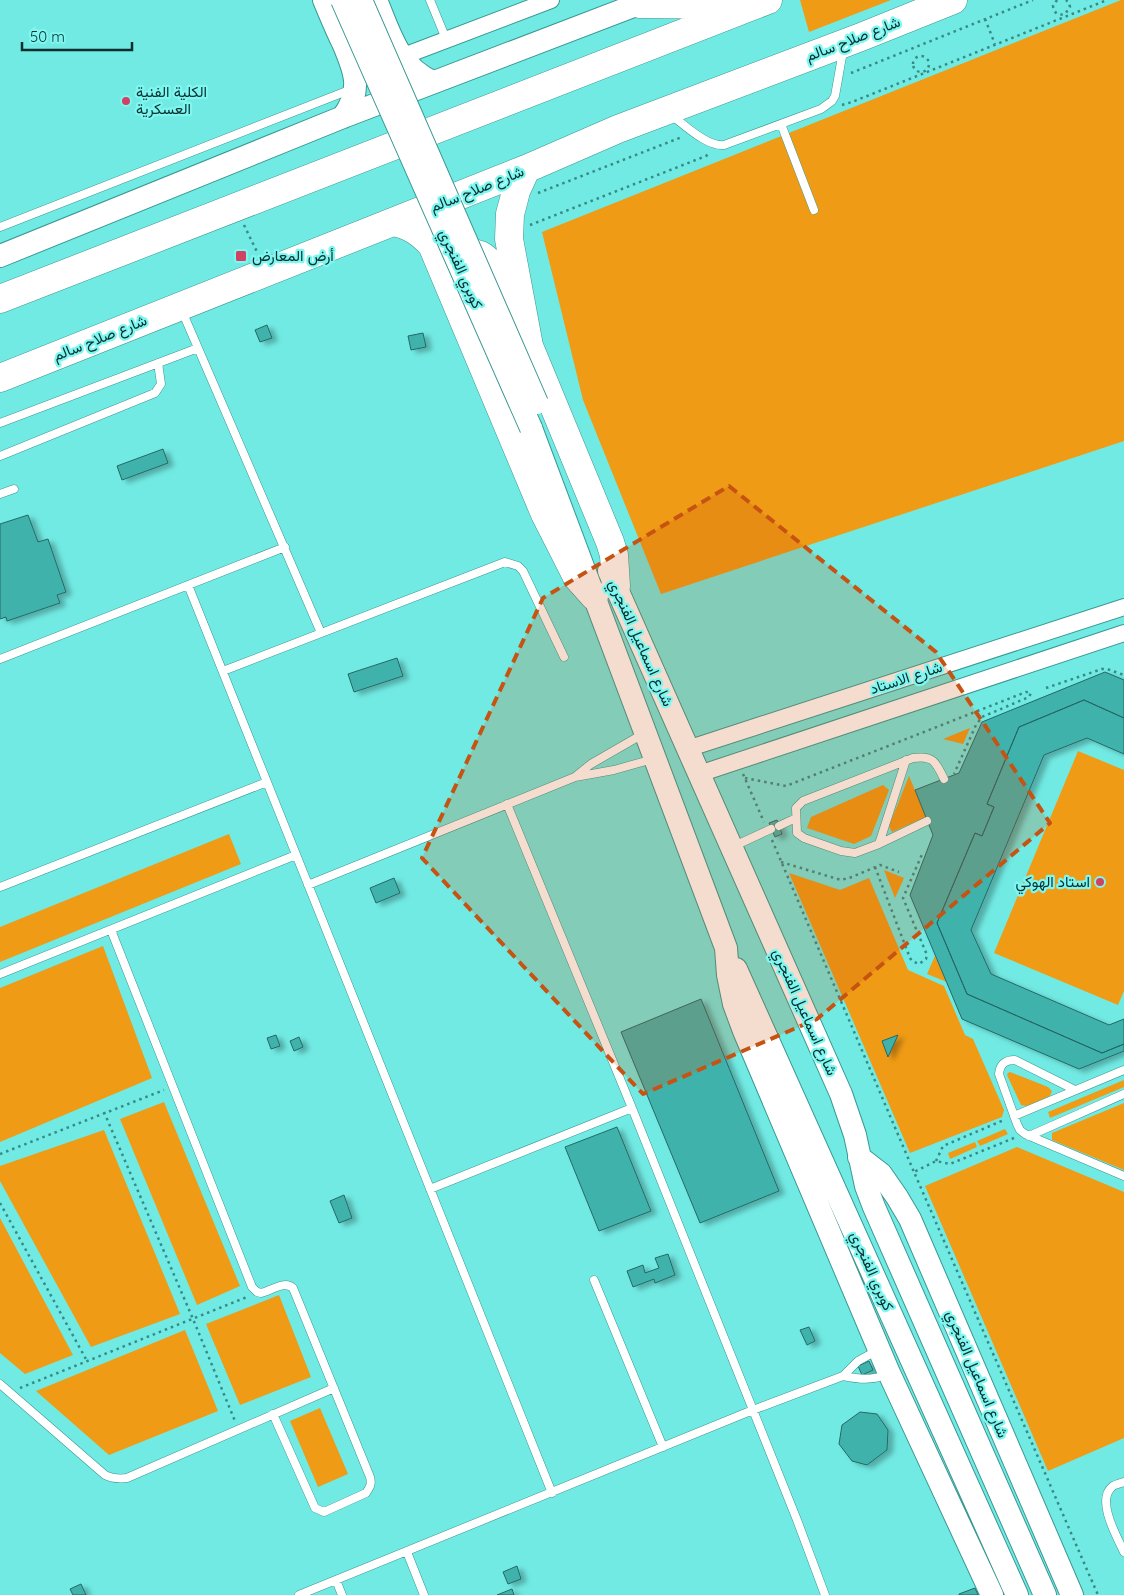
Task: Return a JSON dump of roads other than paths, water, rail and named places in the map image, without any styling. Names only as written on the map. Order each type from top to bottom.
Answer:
[{"type":"highway","name":"شارع صلاح سالم","points":[[0,378],[526,169],[666,111],[953,0]]},
{"type":"highway","points":[[645,2],[763,2]]},
{"type":"highway","points":[[0,299],[763,2]]},
{"type":"highway","points":[[526,169],[516,191],[510,214],[510,233],[513,263],[529,346]]},
{"type":"highway","points":[[392,222],[404,224],[415,229],[432,246],[445,277],[545,514],[577,577],[605,591],[614,555],[610,542],[529,346],[511,311],[497,276],[486,258],[477,254],[462,255],[450,261],[445,277]]},
{"type":"main road","name":"كوبري الفنجري","points":[[361,0],[538,425]]},
{"type":"main road","points":[[332,5],[343,18],[357,16],[368,8],[374,0],[401,57],[412,69],[433,82]]},
{"type":"main road","points":[[0,256],[343,116],[645,2]]},
{"type":"main road","name":"كوبري الفنجري","points":[[332,5],[538,425]]},
{"type":"main road","points":[[332,5],[354,71],[356,87],[351,103],[343,116]]},
{"type":"main road","name":"شارع اسماعيل الفنجري","points":[[538,425],[605,591],[687,749],[841,1094],[855,1135],[859,1157],[880,1174],[910,1219],[1072,1595]]},
{"type":"main road","name":"شارع اسماعيل الفنجري","points":[[605,591],[645,733],[726,948],[728,975],[734,1004],[744,1031],[889,1373],[992,1595]]},
{"type":"main road","name":"كوبري الفنجري","points":[[726,948],[1017,1595]]},
{"type":"main road","name":"كوبري الفنجري","points":[[859,1157],[866,1186],[874,1207],[1045,1595]]},
{"type":"street","points":[[401,57],[551,0]]},
{"type":"street","name":"شارع الاستاد","points":[[687,749],[1124,607]]},
{"type":"street","name":"شارع الاستاد","points":[[698,774],[1124,633]]},
{"type":"lane","points":[[430,0],[446,39]]},
{"type":"lane","points":[[666,111],[714,145],[724,145],[780,124],[826,106],[835,96],[844,43]]},
{"type":"lane","points":[[0,227],[356,87]]},
{"type":"lane","points":[[780,124],[814,210]]},
{"type":"lane","points":[[180,306],[321,633]]},
{"type":"lane","points":[[0,423],[198,348]]},
{"type":"lane","points":[[0,456],[155,394],[161,384],[158,363]]},
{"type":"lane","points":[[0,494],[14,489]]},
{"type":"lane","points":[[0,659],[284,547]]},
{"type":"lane","points":[[222,671],[505,562],[518,566],[523,570],[564,657]]},
{"type":"lane","points":[[188,585],[552,1493]]},
{"type":"lane","points":[[575,777],[591,764],[645,733]]},
{"type":"lane","points":[[927,821],[879,844],[855,853],[841,851],[801,836],[796,830],[796,808],[803,800],[906,760],[920,757],[931,759],[936,763],[944,779]]},
{"type":"lane","points":[[308,885],[575,777],[614,770],[654,759]]},
{"type":"lane","points":[[879,844],[906,760]]},
{"type":"lane","points":[[0,887],[267,782]]},
{"type":"lane","points":[[507,804],[632,1108],[825,1595]]},
{"type":"lane","points":[[732,847],[796,818]]},
{"type":"lane","points":[[0,974],[296,855]]},
{"type":"lane","points":[[111,930],[252,1287],[257,1292],[264,1292],[284,1284],[293,1288],[371,1482],[370,1488],[366,1493],[324,1512],[315,1508],[274,1414]]},
{"type":"lane","points":[[1075,1090],[1015,1060],[1003,1063],[1000,1068],[999,1074],[1020,1130],[1029,1136],[1124,1176]]},
{"type":"lane","points":[[1014,1116],[1124,1070]]},
{"type":"lane","points":[[1029,1136],[1124,1094]]},
{"type":"lane","points":[[430,1189],[632,1108]]},
{"type":"lane","points":[[594,1280],[663,1448]]},
{"type":"lane","points":[[299,1595],[753,1410],[842,1376],[858,1360],[879,1350]]},
{"type":"lane","points":[[842,1376],[858,1379],[879,1378],[889,1373]]},
{"type":"lane","points":[[0,1384],[105,1475],[119,1479],[127,1478],[334,1388]]},
{"type":"lane","points":[[1124,1482],[1112,1487],[1107,1494],[1105,1503],[1124,1552]]},
{"type":"lane","points":[[407,1552],[424,1595]]},
{"type":"lane","points":[[336,1580],[342,1595]]},
{"type":"place","name":"الكلية الفنية العسكرية","points":[[126,101]]},
{"type":"place","name":"أرض المعارض","points":[[241,256]]},
{"type":"place","name":"استاد الهوكي","points":[[1100,882]]}]
